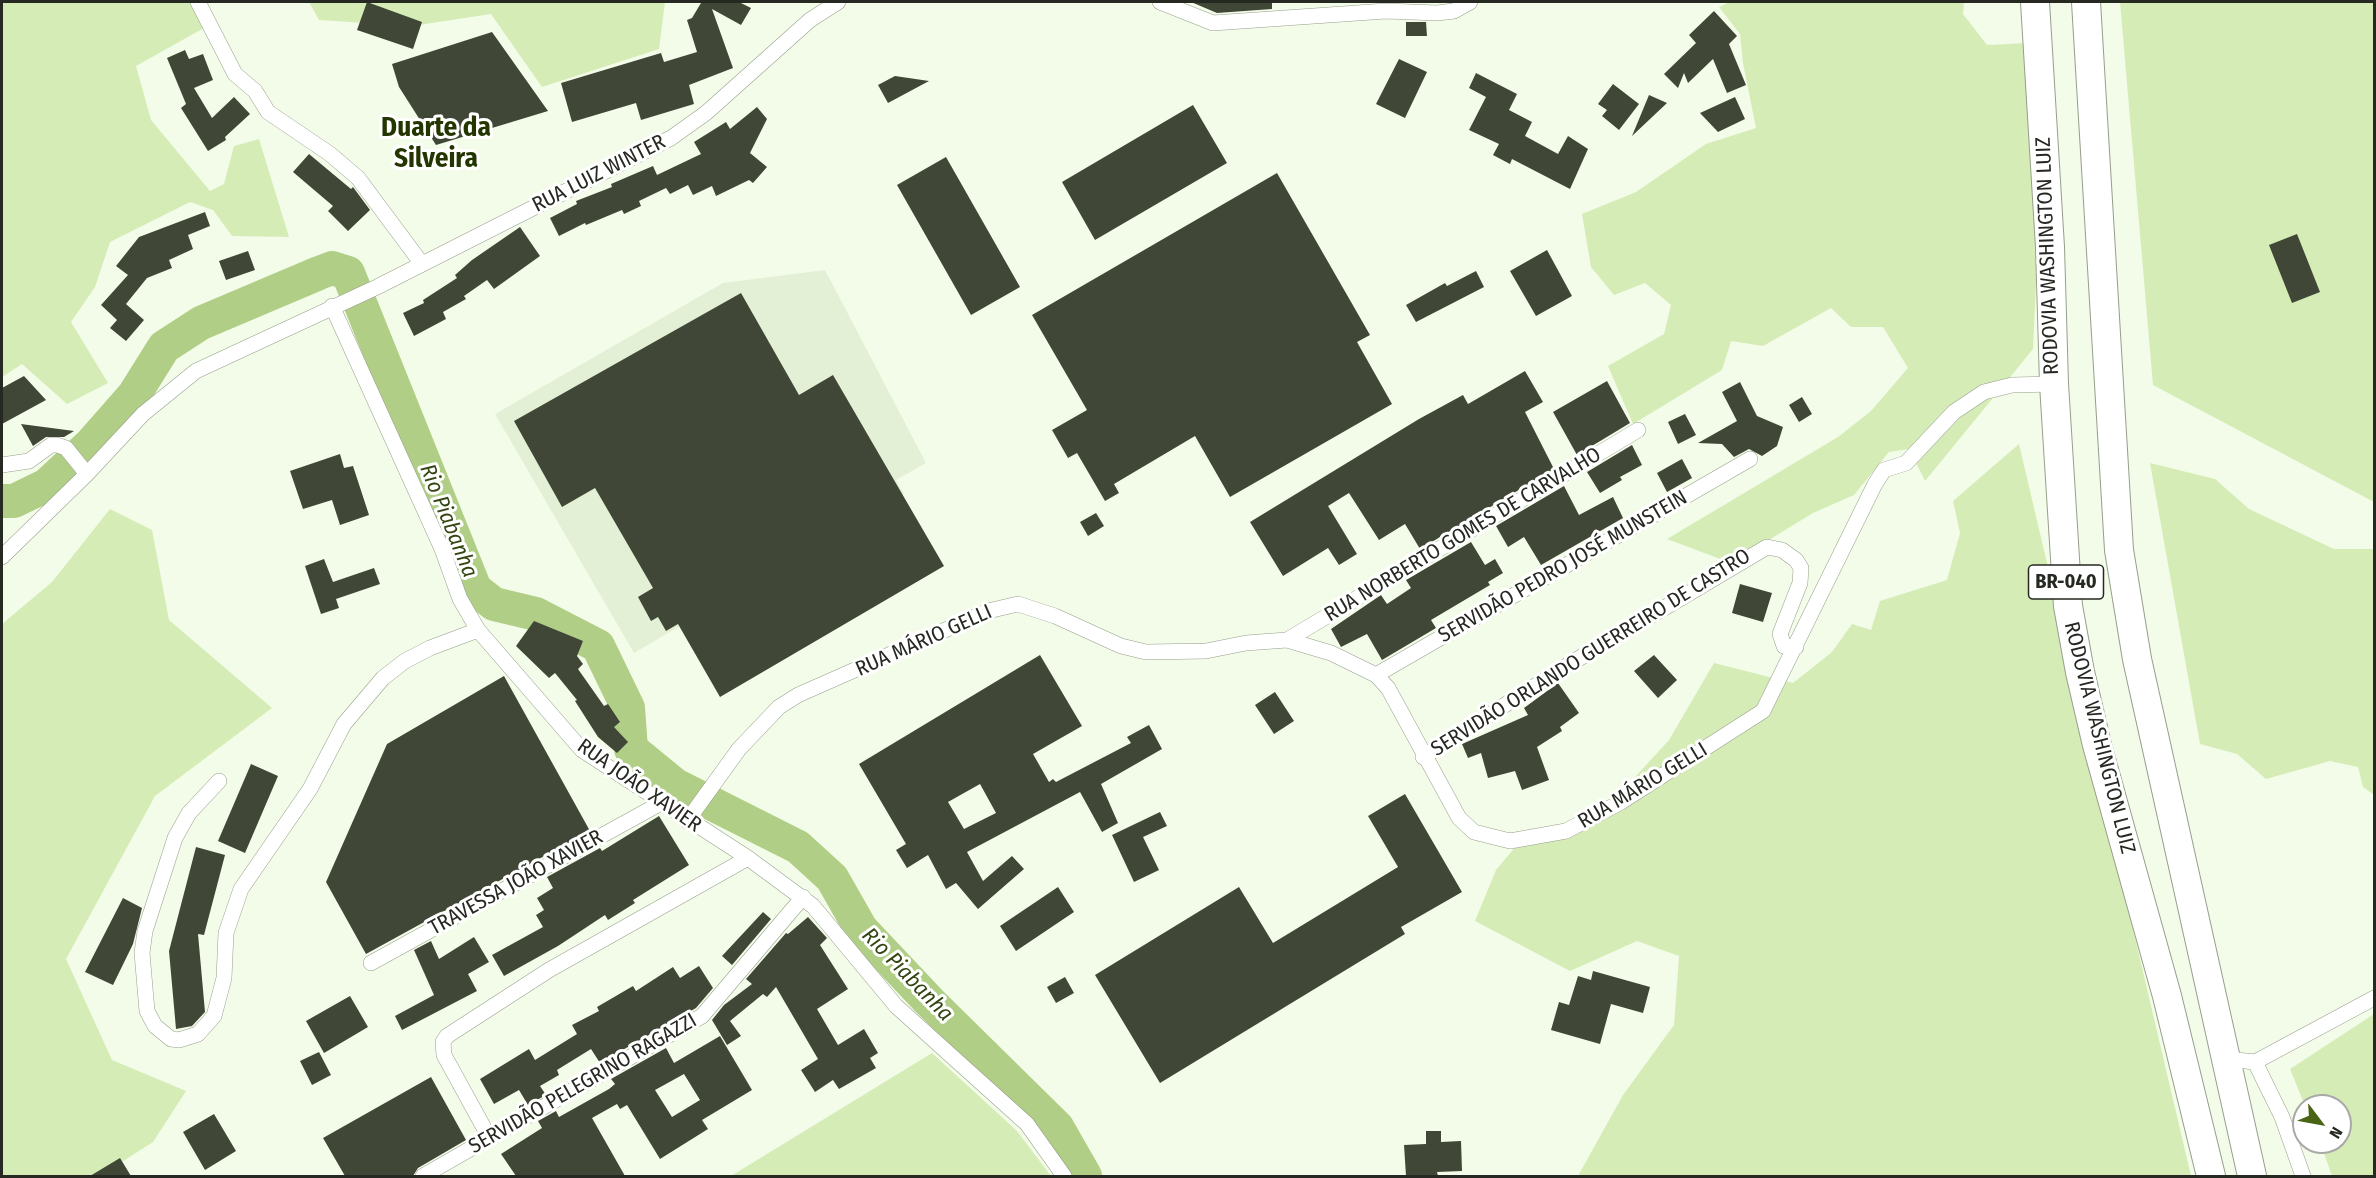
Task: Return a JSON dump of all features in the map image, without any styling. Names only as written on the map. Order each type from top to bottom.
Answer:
[{"type":"highway","name":"RODOVIA WASHINGTON LUIZ","points":[[2035,2],[2050,247],[2054,384],[2068,606],[2079,672],[2167,996],[2211,1176]]},
{"type":"highway","name":"BR-040","points":[[2086,2],[2119,550],[2151,725],[2252,1176]]},
{"type":"street","points":[[198,2],[235,74],[255,91],[268,112],[330,154],[358,178],[422,264]]},
{"type":"street","name":"RUA LUIZ WINTER","points":[[2,557],[78,462],[196,371],[377,287],[684,130],[810,20],[838,2]]},
{"type":"street","points":[[1160,2],[1213,22],[1386,11],[1437,13],[1454,11],[1470,2]]},
{"type":"street","name":"RUA JOÃO XAVIER","points":[[338,304],[442,549],[460,599],[478,630],[582,750],[687,821],[748,858],[803,897],[896,1006],[1027,1124],[1064,1176]]},
{"type":"street","name":"RUA MÁRIO GELLI","points":[[687,821],[739,749],[779,707],[798,695],[999,607],[1018,604],[1036,609],[1121,646],[1146,652],[1206,651],[1246,643],[1287,640],[1331,653],[1376,675],[1388,688],[1423,757],[1459,818],[1474,832],[1510,840],[1566,831],[1621,802],[1763,711],[1884,470],[1906,463],[1954,412],[1984,392],[2012,385],[2054,384]]},
{"type":"street","name":"RUA NORBERTO GOMES DE CARVALHO","points":[[1287,640],[1638,430]]},
{"type":"street","points":[[2,465],[29,461],[51,445],[63,446],[78,462]]},
{"type":"street","name":"SERVIDÃO PEDRO JOSÉ MUNSTEIN","points":[[1376,675],[1750,459]]},
{"type":"street","name":"SERVIDÃO ORLANDO GUERREIRO DE CASTRO","points":[[1423,757],[1568,665],[1767,547],[1782,550],[1801,568],[1800,583],[1780,634],[1784,646],[1796,647]]},
{"type":"street","points":[[219,781],[189,813],[175,838],[145,931],[142,953],[147,1011],[155,1026],[171,1039],[179,1040],[198,1034],[214,1016],[225,978],[226,933],[241,889],[310,789],[344,724],[383,678],[405,661],[429,648],[478,630]]},
{"type":"street","name":"TRAVESSA JOÃO XAVIER","points":[[371,963],[661,803]]},
{"type":"street","points":[[489,1137],[444,1055],[443,1042],[447,1036],[549,970],[748,858]]},
{"type":"street","name":"SERVIDÃO PELEGRINO RAGAZZI","points":[[423,1176],[702,1016],[715,1005],[803,897]]},
{"type":"street","points":[[2227,1059],[2255,1062],[2374,998]]},
{"type":"street","points":[[2255,1062],[2282,1117],[2303,1176]]},
{"type":"shaded area","points":[[825,270],[926,463],[896,480],[904,494],[634,653],[495,414],[723,283]]},
{"type":"green space","points":[[2,2],[190,2],[204,28],[136,66],[151,120],[210,191],[224,184],[234,146],[259,139],[289,237],[232,236],[213,210],[190,202],[110,242],[95,287],[71,322],[108,383],[67,404],[22,364],[2,377]]},
{"type":"green space","points":[[309,2],[665,2],[659,49],[542,87],[491,14],[412,26],[319,20]]},
{"type":"green space","points":[[1730,2],[1964,2],[1963,14],[1987,45],[2029,43],[2037,263],[2033,349],[1925,481],[1909,449],[1889,452],[1854,495],[1813,513],[1731,563],[1667,539],[1838,437],[1871,411],[1908,368],[1883,327],[1851,327],[1831,308],[1763,346],[1731,341],[1722,370],[1633,424],[1608,366],[1664,334],[1671,305],[1645,283],[1614,295],[1591,267],[1582,214],[1636,192],[1706,144],[1756,128],[1743,63],[1740,34],[1719,7]]},
{"type":"green space","points":[[2120,2],[2374,2],[2374,502],[2153,385]]},
{"type":"green space","points":[[2019,444],[2191,1176],[1578,1176],[1623,1095],[1674,1025],[1679,956],[1637,941],[1570,971],[1475,921],[1496,870],[1527,833],[1590,820],[1625,788],[1669,740],[1714,663],[1793,683],[1832,652],[1852,624],[1871,630],[1880,601],[1947,580],[1960,533],[1953,501]]},
{"type":"green space","points":[[2150,463],[2215,479],[2249,509],[2334,549],[2374,549],[2374,795],[2363,787],[2358,767],[2330,761],[2266,779],[2237,754],[2200,744]]},
{"type":"green space","points":[[110,509],[152,530],[169,620],[272,708],[155,796],[66,959],[112,1060],[186,1091],[153,1142],[100,1176],[2,1176],[2,624],[52,582]]},
{"type":"green space","points":[[2374,1014],[2374,1176],[2332,1176],[2324,1154],[2352,1154],[2352,1094],[2300,1094],[2290,1069]]},
{"type":"green space","points":[[932,1053],[1017,1131],[1051,1176],[731,1176]]},
{"type":"building","points":[[367,2],[422,22],[413,49],[357,30]]},
{"type":"building","points":[[698,2],[739,2],[751,8],[741,25],[712,9],[733,68],[689,85],[694,104],[641,120],[636,103],[572,122],[561,83],[661,53],[664,62],[697,52],[687,20],[692,18],[701,3]]},
{"type":"building","points":[[1191,2],[1272,2],[1272,9],[1217,13]]},
{"type":"building","points":[[1714,11],[1737,36],[1729,44],[1746,85],[1727,93],[1713,59],[1688,83],[1684,73],[1678,88],[1664,74],[1696,43],[1689,35]]},
{"type":"building","points":[[1406,22],[1426,22],[1427,36],[1406,36]]},
{"type":"building","points":[[492,32],[548,111],[436,145],[399,87],[392,64]]},
{"type":"building","points":[[185,50],[189,59],[203,54],[213,80],[194,88],[212,118],[234,97],[250,114],[225,137],[226,140],[208,151],[181,108],[186,104],[167,58]]},
{"type":"building","points":[[1399,59],[1427,72],[1405,118],[1376,104]]},
{"type":"building","points":[[1476,73],[1517,94],[1509,110],[1532,122],[1525,136],[1558,154],[1568,136],[1588,149],[1570,189],[1512,159],[1510,164],[1493,155],[1499,144],[1469,130],[1486,97],[1469,88]]},
{"type":"building","points":[[895,76],[929,81],[888,103],[878,85]]},
{"type":"building","points":[[1613,84],[1639,104],[1619,130],[1602,116],[1607,110],[1598,104]]},
{"type":"building","points":[[1649,95],[1667,103],[1632,136]]},
{"type":"building","points":[[1735,97],[1745,119],[1718,132],[1700,113]]},
{"type":"building","points":[[1193,105],[1227,163],[1095,240],[1062,182]]},
{"type":"building","points":[[757,107],[767,119],[750,153],[767,167],[753,183],[749,180],[716,196],[712,186],[693,195],[688,185],[670,194],[666,188],[639,201],[641,206],[624,214],[622,210],[586,225],[585,223],[559,236],[550,218],[577,204],[576,201],[612,187],[611,184],[653,166],[657,175],[701,154],[694,142],[726,122],[730,129]]},
{"type":"building","points":[[309,154],[351,189],[353,187],[370,210],[348,231],[328,211],[333,206],[293,172]]},
{"type":"building","points":[[946,157],[1020,287],[971,315],[897,185]]},
{"type":"building","points":[[1277,173],[1370,335],[1357,342],[1392,404],[1230,497],[1195,436],[1114,484],[1119,493],[1105,501],[1077,453],[1068,458],[1052,430],[1087,410],[1032,315]]},
{"type":"building","points":[[205,212],[210,226],[188,235],[193,249],[169,260],[172,268],[147,278],[126,304],[144,320],[126,341],[110,328],[117,320],[101,305],[128,275],[116,266],[139,237]]},
{"type":"building","points":[[520,227],[540,256],[494,289],[487,280],[464,296],[466,299],[443,312],[446,319],[414,336],[403,313],[424,303],[423,300],[457,278],[455,275],[472,260]]},
{"type":"building","points":[[2297,234],[2320,292],[2292,303],[2269,245]]},
{"type":"building","points":[[1547,250],[1572,296],[1536,316],[1510,271]]},
{"type":"building","points":[[248,251],[255,270],[226,280],[219,261]]},
{"type":"building","points":[[1476,271],[1484,287],[1416,322],[1406,305],[1445,283],[1447,286]]},
{"type":"building","points":[[741,293],[799,395],[833,375],[944,566],[720,697],[678,624],[666,631],[658,617],[651,621],[638,597],[653,588],[595,488],[562,507],[514,421]]},
{"type":"building","points":[[1525,371],[1543,402],[1525,412],[1554,469],[1420,549],[1405,524],[1379,540],[1349,493],[1328,506],[1357,554],[1339,565],[1328,548],[1283,576],[1250,522],[1419,419],[1463,395],[1468,404]]},
{"type":"building","points":[[24,376],[46,400],[2,424],[2,388]]},
{"type":"building","points":[[1607,381],[1630,423],[1577,455],[1553,412]]},
{"type":"building","points":[[1740,382],[1757,416],[1783,427],[1777,446],[1762,456],[1749,449],[1734,457],[1722,444],[1698,443],[1737,421],[1722,392]]},
{"type":"building","points":[[1802,397],[1812,414],[1799,422],[1789,405]]},
{"type":"building","points":[[1685,414],[1696,435],[1678,444],[1668,422]]},
{"type":"building","points":[[21,424],[74,431],[64,437],[46,437],[33,446]]},
{"type":"building","points":[[1632,445],[1642,465],[1620,477],[1622,480],[1600,493],[1587,472]]},
{"type":"building","points":[[340,454],[344,468],[353,466],[369,515],[340,525],[332,500],[303,509],[290,471]]},
{"type":"building","points":[[1682,459],[1692,478],[1667,492],[1657,473]]},
{"type":"building","points":[[1564,486],[1579,515],[1613,497],[1623,518],[1541,565],[1524,537],[1508,547],[1496,526]]},
{"type":"building","points":[[1096,513],[1104,526],[1088,536],[1080,522]]},
{"type":"building","points":[[1471,542],[1485,565],[1495,559],[1503,573],[1488,582],[1490,585],[1431,620],[1436,628],[1382,660],[1367,634],[1341,647],[1331,629],[1381,595],[1387,604],[1411,588],[1406,580]]},
{"type":"building","points":[[324,559],[333,582],[374,568],[380,584],[336,599],[339,608],[321,614],[305,566]]},
{"type":"building","points":[[1740,584],[1772,593],[1763,622],[1732,613]]},
{"type":"building","points":[[534,621],[583,641],[577,656],[583,664],[578,669],[604,706],[608,704],[620,722],[614,727],[628,742],[617,753],[598,737],[575,701],[577,700],[555,673],[549,678],[516,646]]},
{"type":"building","points":[[1040,655],[1082,726],[1033,754],[1049,782],[1053,779],[1056,782],[1131,743],[1127,737],[1149,725],[1162,749],[1101,784],[1118,823],[1102,832],[1080,792],[967,852],[983,881],[1012,856],[1024,869],[978,909],[956,883],[946,889],[928,855],[907,868],[896,850],[906,844],[859,764]],"holes":[[[980,784],[996,813],[964,829],[948,802]]]},
{"type":"building","points":[[1654,655],[1677,680],[1658,698],[1634,671]]},
{"type":"building","points":[[504,676],[590,831],[366,954],[326,882],[387,744]]},
{"type":"building","points":[[1558,683],[1579,713],[1560,727],[1562,731],[1537,747],[1549,780],[1522,790],[1515,771],[1488,778],[1481,753],[1468,758],[1462,744],[1528,715],[1524,708]]},
{"type":"building","points":[[1275,692],[1294,721],[1274,734],[1255,705]]},
{"type":"building","points":[[251,764],[278,776],[245,853],[218,841]]},
{"type":"building","points":[[1405,794],[1462,892],[1401,927],[1405,934],[1160,1083],[1095,975],[1239,887],[1273,943],[1398,867],[1368,816]]},
{"type":"building","points":[[1160,812],[1167,826],[1143,837],[1159,870],[1134,882],[1112,835]]},
{"type":"building","points":[[659,816],[689,865],[633,900],[635,903],[608,920],[605,915],[558,946],[504,976],[492,955],[543,927],[536,915],[544,910],[537,898],[553,888],[547,877],[600,848],[602,851]]},
{"type":"building","points":[[196,847],[225,855],[204,935],[198,934],[205,1012],[192,1026],[176,1029],[169,951]]},
{"type":"building","points":[[1058,887],[1074,912],[1016,951],[1000,926]]},
{"type":"building","points":[[123,898],[142,908],[133,944],[113,985],[85,972]]},
{"type":"building","points":[[763,912],[771,919],[732,965],[722,956]]},
{"type":"building","points":[[808,917],[827,938],[820,945],[848,989],[817,1009],[838,1045],[864,1029],[878,1053],[870,1058],[876,1068],[839,1089],[833,1080],[815,1092],[801,1070],[818,1059],[776,987],[767,997],[763,994],[730,1021],[741,1036],[727,1045],[712,1020],[724,1005],[752,984],[746,979],[786,933],[788,934]]},
{"type":"building","points":[[474,937],[489,962],[468,974],[477,991],[402,1030],[395,1016],[434,995],[414,950],[431,941],[439,959]]},
{"type":"building","points":[[699,966],[713,988],[696,1008],[600,1063],[591,1049],[557,1070],[559,1075],[540,1086],[546,1095],[528,1105],[519,1090],[494,1104],[480,1079],[529,1049],[535,1060],[577,1034],[572,1025],[599,1011],[597,1007],[633,986],[636,991],[673,967],[680,978]]},
{"type":"building","points":[[1593,971],[1650,987],[1643,1013],[1611,1004],[1600,1044],[1551,1030],[1559,1002],[1569,1005],[1578,976],[1591,980]]},
{"type":"building","points":[[1065,977],[1074,993],[1056,1003],[1047,987]]},
{"type":"building","points":[[350,996],[368,1027],[324,1053],[306,1021]]},
{"type":"building","points":[[720,1036],[752,1090],[702,1120],[708,1129],[660,1159],[627,1105],[620,1109],[617,1104],[592,1118],[625,1176],[516,1176],[501,1154],[542,1128],[538,1121],[556,1111],[559,1117],[609,1089],[615,1084],[611,1079],[666,1048],[674,1063]],"holes":[[[684,1074],[700,1100],[672,1117],[655,1090]]]},
{"type":"building","points":[[319,1052],[331,1075],[312,1085],[300,1061]]},
{"type":"building","points":[[431,1077],[466,1140],[418,1168],[413,1176],[345,1176],[323,1138]]},
{"type":"building","points":[[214,1114],[236,1151],[205,1170],[183,1132]]},
{"type":"building","points":[[1426,1131],[1441,1131],[1441,1142],[1461,1141],[1462,1171],[1437,1172],[1438,1176],[1406,1176],[1404,1145],[1426,1144]]},
{"type":"building","points":[[120,1158],[131,1176],[90,1176]]},
{"type":"waterway","name":"Rio Piabanha","points":[[2,501],[14,501],[47,485],[91,444],[134,395],[164,347],[201,323],[319,273],[332,268],[348,273],[475,589],[494,604],[536,614],[598,646],[628,708],[631,749],[675,785],[798,847],[832,878],[861,929],[929,1001],[1057,1127],[1085,1176]]},
{"type":"district","name":"Duarte da Silveira","points":[[436,144]]}]
